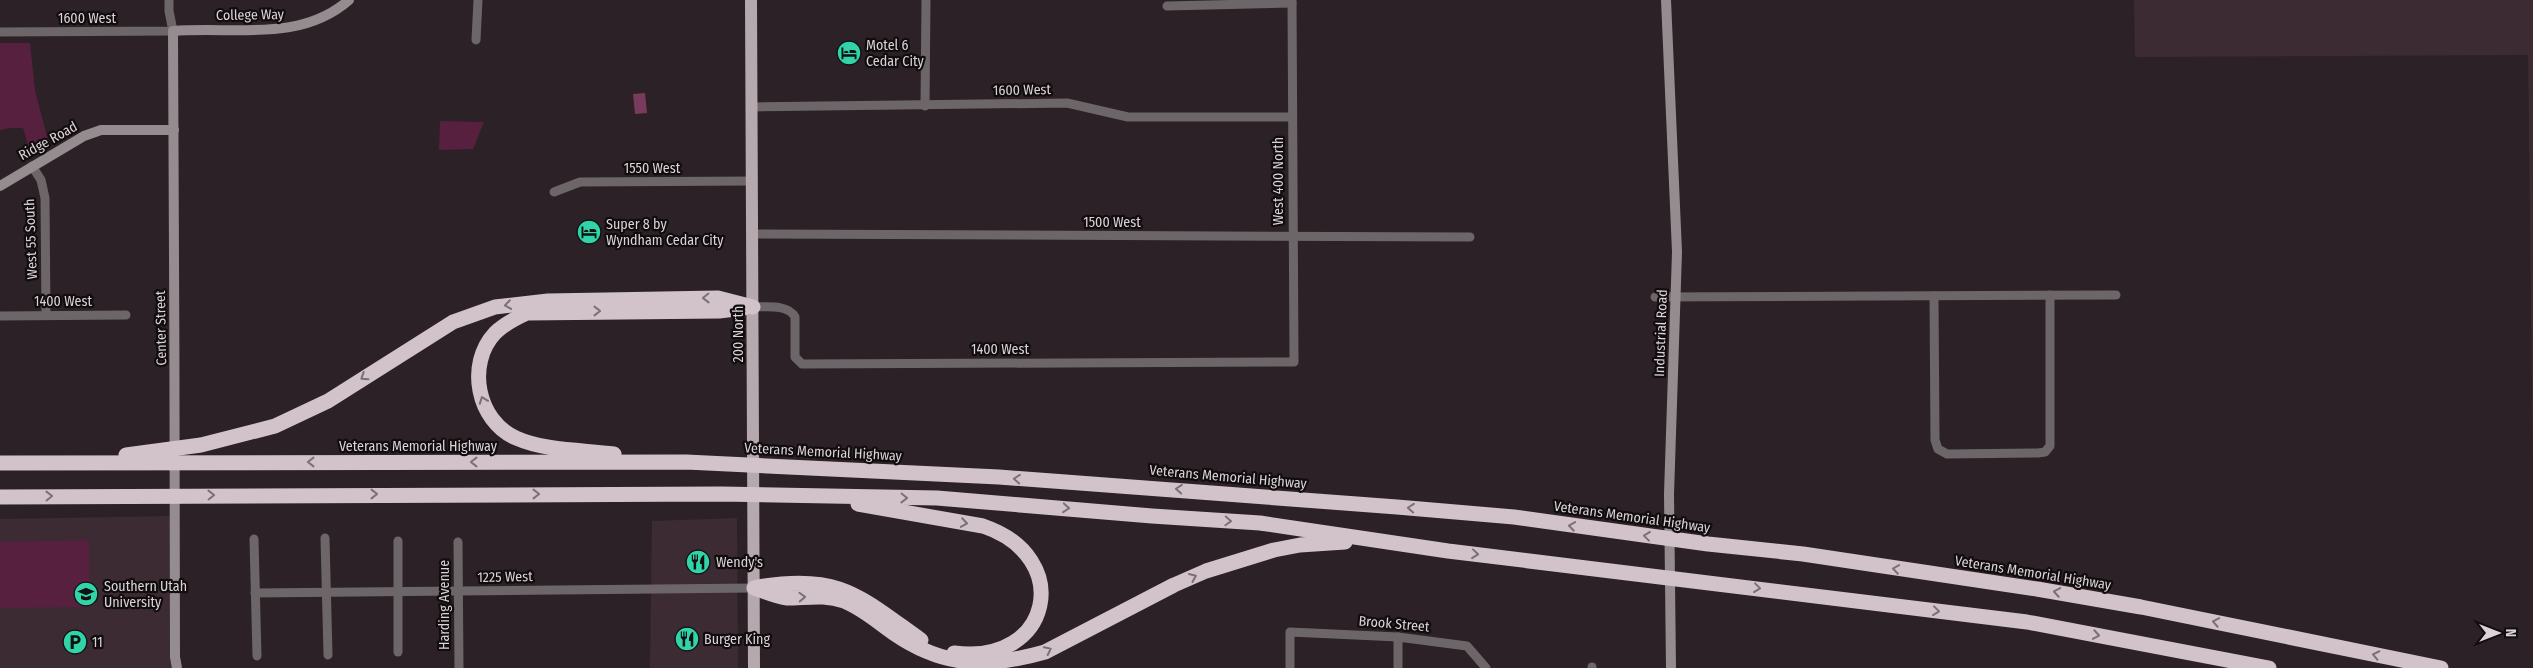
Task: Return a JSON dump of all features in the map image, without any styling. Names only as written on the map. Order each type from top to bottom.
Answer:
[{"type":"highway","points":[[80,462],[201,445],[275,426],[328,401],[453,322],[494,307],[548,301],[718,298],[753,307]]},
{"type":"highway","points":[[686,462],[541,445],[515,438],[498,425],[483,402],[479,387],[478,370],[482,354],[494,333],[504,325],[527,313],[719,311],[753,307]]},
{"type":"highway","name":"Veterans Memorial Highway","points":[[0,463],[715,463],[1185,490],[1514,517],[1620,533],[1803,554],[2037,589],[2168,613],[2440,668]]},
{"type":"highway","points":[[0,497],[722,494],[937,498],[1260,523],[1448,551]]},
{"type":"highway","points":[[754,588],[780,583],[835,586],[863,598],[923,641],[952,653],[982,655],[996,652],[1010,646],[1032,625],[1041,601],[1042,586],[1037,570],[1021,548],[1002,532],[983,526],[813,496]]},
{"type":"highway","points":[[754,588],[785,598],[835,598],[858,608],[918,650],[946,662],[994,666],[1027,660],[1046,652],[1174,585],[1206,571],[1274,550],[1327,542],[1369,542],[1621,570],[2027,622],[2269,668]]},
{"type":"main road","name":"200 North","points":[[752,0],[754,668]]},
{"type":"street","name":"Center Street","points":[[169,0],[173,31],[176,421],[175,657],[177,668]]},
{"type":"street","name":"College Way","points":[[173,31],[285,29],[312,23],[336,12],[350,0]]},
{"type":"street","points":[[476,40],[478,0]]},
{"type":"street","points":[[925,106],[926,0]]},
{"type":"street","name":"Industrial Road","points":[[1666,0],[1676,217],[1676,297],[1669,494],[1671,668]]},
{"type":"street","points":[[1167,6],[1292,2]]},
{"type":"street","name":"West 400 North","points":[[1292,2],[1294,362]]},
{"type":"street","name":"1600 West","points":[[0,32],[173,31]]},
{"type":"street","name":"1600 West","points":[[752,107],[925,106],[1067,102],[1128,117],[1292,117]]},
{"type":"street","name":"Ridge Road","points":[[0,186],[84,136],[101,130],[174,130]]},
{"type":"street","name":"West 55 South","points":[[32,166],[41,180],[45,198],[46,315]]},
{"type":"street","name":"1550 West","points":[[554,192],[580,182],[753,181]]},
{"type":"street","name":"1500 West","points":[[753,234],[1470,237]]},
{"type":"street","points":[[1934,296],[1935,443],[1938,449],[1944,453],[1984,454],[2041,453],[2050,446],[2050,295]]},
{"type":"street","points":[[1655,297],[2116,295]]},
{"type":"street","name":"1400 West","points":[[753,307],[786,308],[792,311],[795,317],[795,357],[802,364],[1294,362]]},
{"type":"street","name":"1400 West","points":[[0,316],[126,315]]},
{"type":"street","points":[[325,538],[328,656]]},
{"type":"street","points":[[254,539],[257,656]]},
{"type":"street","points":[[398,541],[398,652]]},
{"type":"street","name":"Harding Avenue","points":[[458,542],[458,668]]},
{"type":"street","name":"1225 West","points":[[256,593],[754,588]]},
{"type":"street","name":"Brook Street","points":[[1290,668],[1290,632],[1398,637],[1467,646],[1486,668]]},
{"type":"street","points":[[1398,637],[1398,668]]},
{"type":"street","name":"Center Street","points":[[172,668],[175,657]]},
{"type":"shaded area","points":[[2134,0],[2533,0],[2533,476],[2528,55],[2135,57]]},
{"type":"shaded area","points":[[0,43],[30,43],[35,90],[49,144],[31,155],[23,128],[0,130]]},
{"type":"shaded area","points":[[645,93],[647,113],[635,114],[633,94]]},
{"type":"shaded area","points":[[440,121],[484,122],[473,149],[439,150]]},
{"type":"shaded area","name":"Southern Utah University","points":[[172,516],[172,668],[0,668],[0,519]]},
{"type":"shaded area","points":[[737,518],[738,668],[650,668],[652,521]]},
{"type":"shaded area","points":[[89,540],[90,607],[0,608],[0,542]]},
{"type":"place","name":"Motel 6 Cedar City","points":[[849,53]]},
{"type":"place","name":"Super 8 by Wyndham Cedar City","points":[[589,232]]},
{"type":"place","name":"Wendy's","points":[[698,562]]},
{"type":"place","name":"Southern Utah University","points":[[86,594]]},
{"type":"place","name":"Burger King","points":[[687,639]]},
{"type":"place","name":"11","points":[[75,642]]}]
